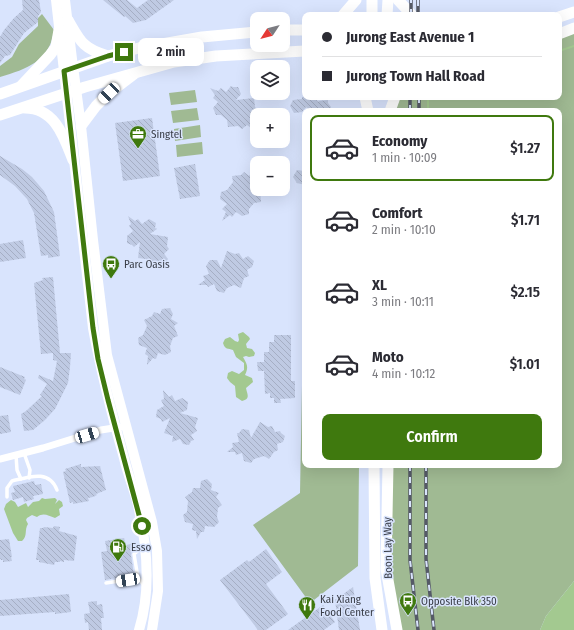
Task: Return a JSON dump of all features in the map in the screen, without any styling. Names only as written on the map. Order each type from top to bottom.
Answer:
[{"type":"main road","points":[[346,12],[356,0]]},
{"type":"main road","points":[[372,0],[372,12]]},
{"type":"main road","points":[[387,12],[388,0]]},
{"type":"main road","points":[[398,0],[409,12]]},
{"type":"main road","points":[[562,16],[574,12]]},
{"type":"main road","points":[[68,20],[83,44],[97,53],[108,56]]},
{"type":"main road","points":[[562,33],[574,28]]},
{"type":"main road","points":[[19,88],[56,47],[59,30]]},
{"type":"main road","points":[[290,30],[302,30]]},
{"type":"main road","points":[[0,94],[108,56],[139,48],[202,37],[250,33]]},
{"type":"main road","points":[[0,115],[72,91],[174,62],[204,58],[302,50]]},
{"type":"main road","points":[[81,126],[96,106],[109,93],[138,72]]},
{"type":"main road","points":[[21,108],[34,108],[52,120],[64,138],[73,160]]},
{"type":"main road","name":"Boon Lay Way","points":[[374,468],[375,578],[382,630]]},
{"type":"main road","name":"Boon Lay Way","points":[[388,468],[386,569],[397,630]]},
{"type":"street","points":[[56,0],[59,30],[81,126],[107,355],[145,546],[147,590],[139,630]]},
{"type":"street","points":[[65,0],[68,20],[69,70]]},
{"type":"street","points":[[72,91],[73,160],[98,359],[152,522],[157,551],[158,591],[152,630]]},
{"type":"street","points":[[0,459],[120,424]]},
{"type":"lane","points":[[86,265],[96,265]]},
{"type":"lane","points":[[24,453],[29,466],[29,478]]},
{"type":"lane","points":[[16,455],[17,470],[20,479]]},
{"type":"lane","points":[[7,497],[7,488],[12,481],[39,476],[50,479],[54,483],[57,490]]},
{"type":"lane","points":[[145,546],[134,554],[138,578],[147,590]]},
{"type":"lane","points":[[106,583],[138,578]]},
{"type":"shaded area","points":[[42,14],[54,30],[52,41],[48,49],[36,62],[28,67],[0,77],[0,66],[12,57],[19,44],[38,26],[38,18]]},
{"type":"shaded area","points":[[574,28],[574,581],[546,616],[540,630],[397,630],[386,569],[388,468],[562,468],[562,108],[391,108],[394,100],[562,100],[562,33]]},
{"type":"shaded area","points":[[195,90],[197,102],[171,105],[169,93]]},
{"type":"shaded area","points":[[197,108],[199,120],[173,123],[171,111]]},
{"type":"shaded area","points":[[200,125],[201,137],[175,141],[174,129]]},
{"type":"shaded area","points":[[202,142],[203,154],[177,157],[176,145]]},
{"type":"shaded area","points":[[243,332],[250,339],[246,344],[247,348],[252,349],[255,353],[254,356],[243,357],[247,366],[245,375],[252,378],[253,382],[246,388],[248,394],[247,399],[242,401],[236,397],[235,386],[227,378],[228,373],[232,371],[239,374],[244,370],[244,363],[236,357],[233,350],[226,348],[223,343],[225,339],[230,337],[238,342],[238,334]]},
{"type":"shaded area","points":[[302,386],[302,468],[359,468],[358,566],[310,603],[253,525],[300,493]]},
{"type":"shaded area","points":[[42,498],[55,498],[57,500],[55,504],[59,500],[62,502],[63,506],[59,509],[60,515],[55,518],[48,515],[37,517],[32,515],[27,518],[26,520],[28,524],[25,537],[22,541],[18,541],[13,533],[4,509],[6,504],[11,500],[15,502],[18,507],[26,503],[28,507],[33,502],[39,501]]},
{"type":"shaded area","points":[[574,581],[574,630],[540,630],[546,616]]},
{"type":"building","points":[[22,0],[39,0],[41,12],[38,16],[38,22],[24,33],[10,55],[5,56],[0,63],[0,37],[14,18],[23,10]]},
{"type":"building","points":[[103,0],[127,0],[137,8],[148,0],[174,0],[146,20],[133,23]]},
{"type":"building","points":[[231,86],[238,87],[241,94],[236,100],[250,98],[250,100],[254,100],[256,108],[250,108],[250,127],[247,125],[242,129],[238,126],[228,127],[227,120],[221,115],[216,115],[213,108],[218,102],[213,98],[215,95],[210,88],[218,91],[221,88],[226,92]]},
{"type":"building","points":[[293,100],[316,100],[318,102],[328,100],[331,107],[306,107],[302,108],[302,112],[294,113],[290,106]]},
{"type":"building","name":"Singtel","points":[[152,118],[160,176],[123,181],[115,123]]},
{"type":"building","points":[[0,156],[22,169],[32,177],[44,191],[54,212],[60,256],[48,258],[48,255],[41,256],[34,213],[27,199],[15,186],[0,175]]},
{"type":"building","points":[[195,164],[200,196],[180,199],[174,168]]},
{"type":"building","points":[[297,170],[302,171],[302,184],[297,183],[293,177]]},
{"type":"building","points":[[244,172],[249,176],[250,175],[250,196],[261,196],[261,202],[254,203],[249,209],[249,214],[242,216],[236,212],[232,217],[230,215],[222,221],[226,212],[222,209],[227,204],[220,199],[221,192],[227,190],[233,182],[232,176],[241,175]]},
{"type":"building","points":[[128,216],[135,221],[138,219],[142,224],[149,219],[156,223],[155,228],[157,229],[150,234],[168,237],[167,246],[169,249],[164,254],[168,259],[164,265],[158,265],[154,261],[147,264],[146,259],[138,258],[140,242],[134,247],[127,243],[127,236],[133,231],[129,226],[131,224]]},
{"type":"building","points":[[23,240],[26,258],[0,262],[0,244]]},
{"type":"building","points":[[227,251],[235,254],[239,253],[243,259],[248,256],[254,261],[252,267],[247,270],[249,276],[244,278],[241,288],[234,285],[227,288],[224,293],[217,291],[214,284],[208,287],[207,285],[198,285],[205,280],[203,276],[209,274],[206,266],[210,260],[217,260],[221,268]]},
{"type":"building","points":[[53,277],[60,353],[71,353],[68,383],[55,409],[45,420],[33,430],[24,431],[21,414],[42,396],[40,395],[47,384],[38,378],[39,375],[53,381],[57,361],[53,360],[53,353],[41,354],[34,283],[43,280],[42,278]]},
{"type":"building","points":[[170,308],[173,314],[171,319],[178,323],[174,326],[178,336],[173,338],[170,346],[171,352],[165,355],[158,353],[156,359],[153,358],[147,365],[148,356],[145,354],[147,348],[139,345],[138,338],[143,335],[147,326],[144,320],[152,316],[154,312],[160,314],[162,309]]},
{"type":"building","points":[[274,335],[291,335],[291,381],[295,381],[295,398],[280,399],[281,403],[274,403],[274,398],[270,398],[270,393],[265,394],[264,371],[258,371],[257,362],[264,362],[264,352],[269,352],[269,342],[274,342]]},
{"type":"building","points":[[0,367],[25,377],[24,379],[26,380],[20,395],[0,387]]},
{"type":"building","points":[[163,390],[169,397],[172,395],[175,401],[182,398],[188,402],[187,410],[180,413],[198,418],[195,427],[197,431],[191,435],[194,440],[191,441],[189,445],[183,444],[180,439],[172,442],[173,436],[164,433],[170,418],[162,422],[161,419],[156,417],[157,410],[164,406],[161,400],[164,399]]},
{"type":"building","points":[[8,415],[11,432],[0,434],[0,416]]},
{"type":"building","points":[[260,422],[268,427],[272,426],[275,432],[280,431],[285,436],[283,442],[277,444],[278,450],[274,452],[269,459],[264,456],[254,459],[251,463],[244,461],[242,453],[236,455],[235,452],[227,452],[233,447],[232,443],[239,442],[237,433],[239,433],[242,429],[249,430],[251,438]]},
{"type":"building","points":[[81,464],[81,467],[100,466],[106,490],[88,498],[89,501],[73,504],[73,502],[70,503],[63,472],[66,471],[65,469]]},
{"type":"building","points":[[207,479],[212,484],[211,490],[219,493],[216,497],[222,505],[218,508],[217,517],[219,522],[214,527],[205,526],[204,532],[201,532],[197,539],[196,531],[192,530],[193,524],[185,522],[183,515],[187,512],[188,501],[185,497],[192,492],[193,488],[200,488],[201,481]]},
{"type":"building","points":[[34,481],[35,485],[41,484],[43,494],[33,496],[34,499],[24,502],[23,497],[13,500],[11,493],[15,492],[13,486]]},
{"type":"building","points":[[54,526],[60,527],[59,531],[77,536],[74,561],[64,560],[64,562],[55,562],[54,565],[36,560],[40,528],[53,528]]},
{"type":"building","points":[[124,538],[126,545],[131,544],[134,575],[105,580],[101,552],[107,551],[105,541]]},
{"type":"building","points":[[9,539],[12,561],[3,562],[0,558],[0,540]]},
{"type":"building","points":[[266,549],[282,572],[266,584],[288,614],[266,630],[258,630],[220,580],[247,560],[249,562]]},
{"type":"building","points":[[353,587],[360,630],[339,630],[335,600]]},
{"type":"building","points":[[69,594],[71,612],[0,616],[0,600]]},
{"type":"building","points":[[97,601],[97,605],[102,604],[104,618],[101,618],[102,630],[89,630],[88,622],[85,623],[84,614],[90,613],[88,602]]},
{"type":"building","points":[[323,605],[335,622],[324,630],[288,630]]},
{"type":"waterway","points":[[562,50],[574,46]]},
{"type":"waterway","points":[[428,100],[428,108]]},
{"type":"railway","points":[[411,0],[411,12]]},
{"type":"railway","points":[[418,0],[418,12]]},
{"type":"railway","points":[[410,100],[410,108]]},
{"type":"railway","points":[[419,100],[419,108]]},
{"type":"railway","points":[[410,468],[410,560],[418,630]]},
{"type":"railway","points":[[426,468],[426,559],[434,630]]},
{"type":"place","name":"Singtel","points":[[138,149]]},
{"type":"place","name":"Parc Oasis","points":[[111,279]]},
{"type":"place","name":"Esso","points":[[118,562]]},
{"type":"place","name":"Opposite Blk 350","points":[[408,616]]},
{"type":"place","name":"Kai Xiang Food Center","points":[[307,620]]},
{"type":"route","points":[[124,52],[82,64],[64,71],[77,196],[98,359],[142,526]]}]
